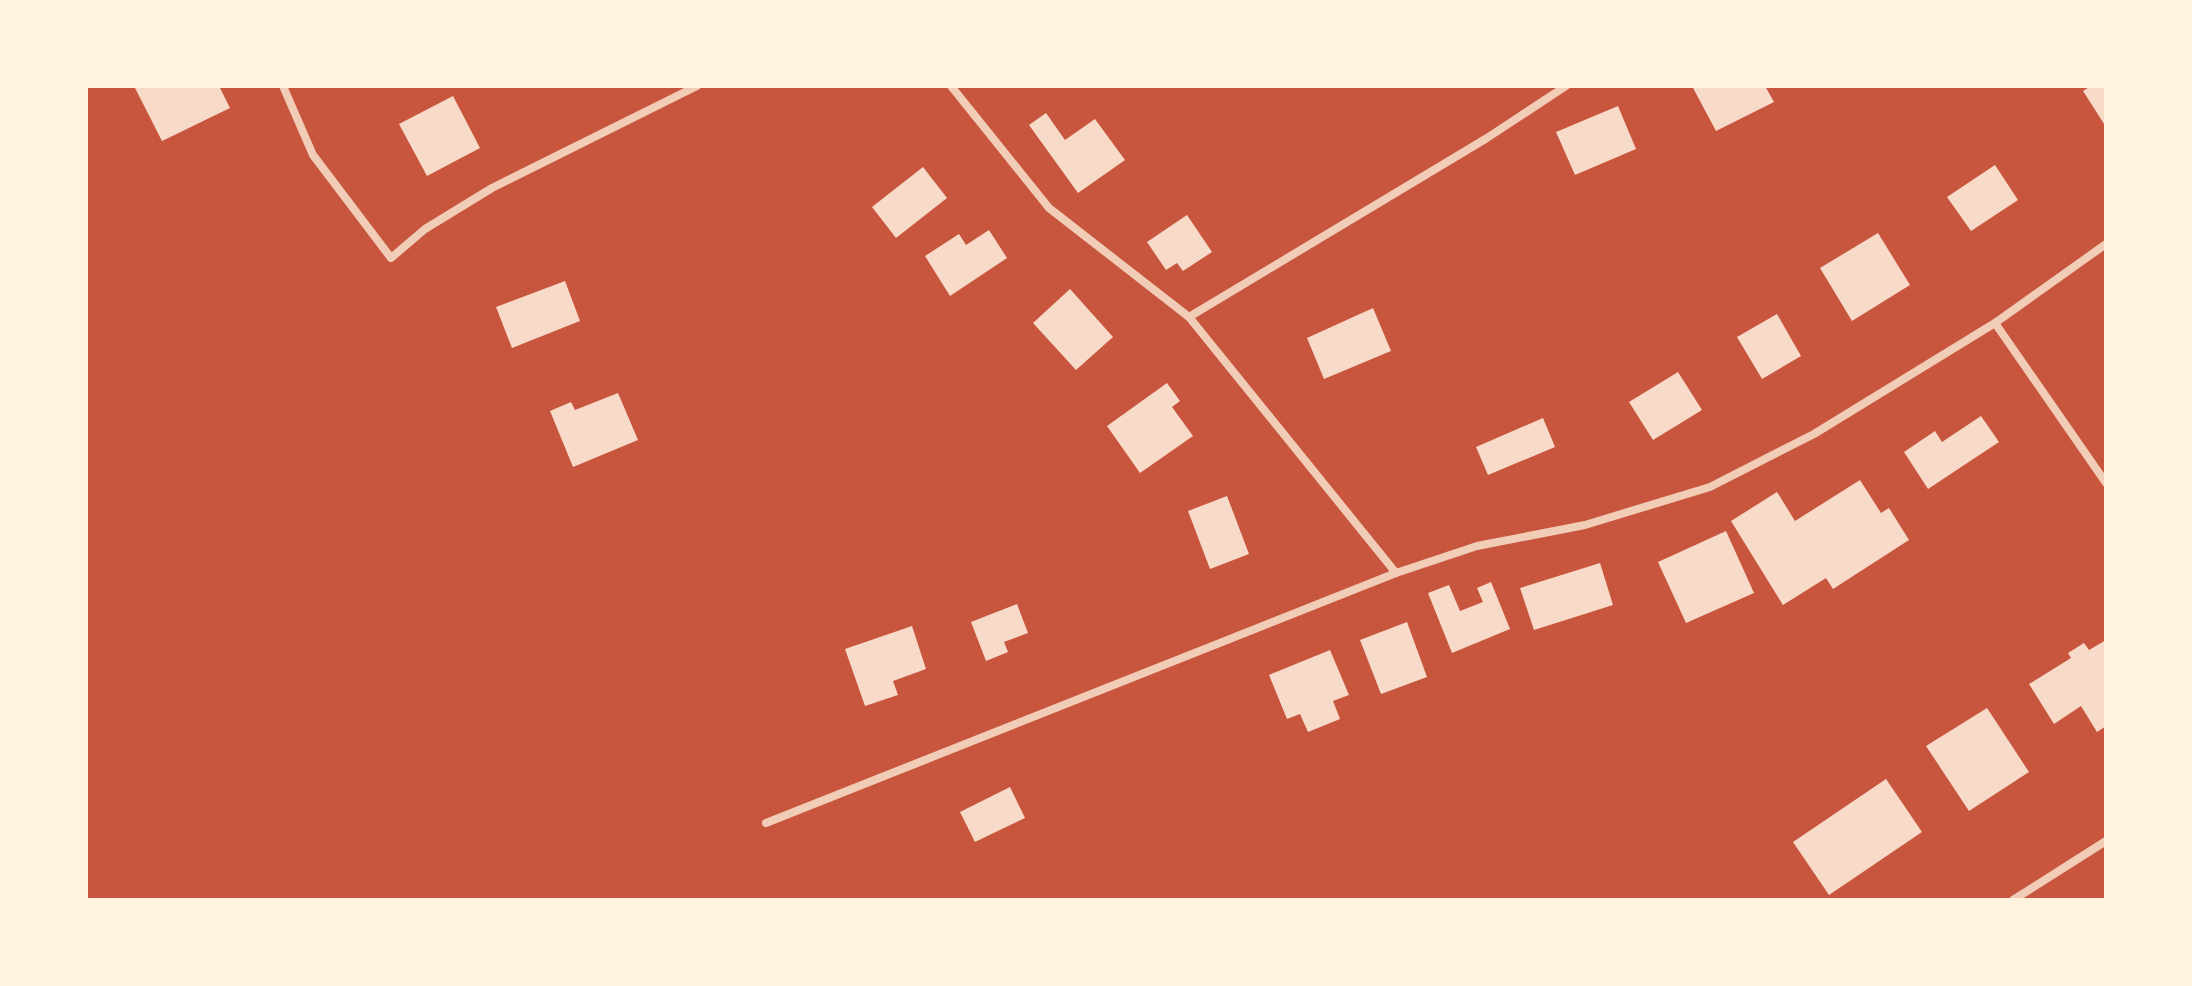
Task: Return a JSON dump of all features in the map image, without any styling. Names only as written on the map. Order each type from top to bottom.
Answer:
[{"type":"street","points":[[283,86],[313,155],[391,258],[425,229],[492,188],[697,86]]},
{"type":"street","points":[[951,86],[1049,208],[1189,317],[1396,573]]},
{"type":"street","points":[[1189,317],[1487,138],[1566,86]]},
{"type":"street","points":[[766,823],[1396,573],[1477,546],[1585,525],[1710,487],[1814,434],[1995,323],[2106,244]]},
{"type":"street","points":[[1995,323],[2106,483]]},
{"type":"street","points":[[2013,900],[2106,841]]},
{"type":"building","points":[[134,86],[219,86],[230,108],[162,141]]},
{"type":"building","points":[[1692,86],[1765,86],[1774,102],[1716,131]]},
{"type":"building","points":[[2091,86],[2106,86],[2106,127],[2083,91]]},
{"type":"building","points":[[453,96],[480,148],[427,176],[399,124]]},
{"type":"building","points":[[1618,106],[1636,149],[1575,175],[1556,132]]},
{"type":"building","points":[[1046,113],[1065,140],[1095,119],[1125,160],[1078,193],[1029,125]]},
{"type":"building","points":[[1995,165],[2018,200],[1971,231],[1947,197]]},
{"type":"building","points":[[923,167],[947,198],[896,238],[872,207]]},
{"type":"building","points":[[1187,215],[1212,252],[1183,271],[1177,263],[1166,270],[1147,242]]},
{"type":"building","points":[[989,230],[1007,258],[950,296],[925,256],[959,234],[966,245]]},
{"type":"building","points":[[1878,233],[1910,285],[1852,321],[1820,268]]},
{"type":"building","points":[[565,281],[580,321],[512,348],[496,307]]},
{"type":"building","points":[[1070,289],[1113,337],[1076,370],[1033,323]]},
{"type":"building","points":[[1373,308],[1391,351],[1324,379],[1307,338]]},
{"type":"building","points":[[1777,314],[1801,356],[1762,379],[1737,337]]},
{"type":"building","points":[[1678,372],[1702,410],[1653,440],[1629,402]]},
{"type":"building","points":[[1167,383],[1180,401],[1172,407],[1193,436],[1140,473],[1107,426]]},
{"type":"building","points":[[618,393],[638,440],[573,467],[550,411],[571,402],[575,410]]},
{"type":"building","points":[[1981,416],[1999,442],[1928,489],[1904,452],[1935,431],[1942,442]]},
{"type":"building","points":[[1543,418],[1555,447],[1488,475],[1476,447]]},
{"type":"building","points":[[1860,480],[1881,513],[1889,508],[1909,540],[1833,589],[1826,578],[1783,605],[1731,521],[1777,492],[1795,521]]},
{"type":"building","points":[[1227,496],[1249,554],[1210,569],[1188,511]]},
{"type":"building","points":[[1726,531],[1754,593],[1686,623],[1658,562]]},
{"type":"building","points":[[1600,563],[1613,605],[1534,630],[1520,588]]},
{"type":"building","points":[[1491,582],[1510,629],[1452,653],[1428,593],[1449,585],[1460,611],[1483,602],[1477,588]]},
{"type":"building","points":[[1017,604],[1028,633],[1004,642],[1008,652],[986,661],[971,622]]},
{"type":"building","points":[[1407,622],[1427,677],[1381,694],[1360,640]]},
{"type":"building","points":[[912,626],[926,669],[893,681],[898,695],[865,706],[845,649]]},
{"type":"building","points":[[2106,640],[2106,726],[2097,732],[2081,706],[2054,724],[2029,684],[2071,658],[2068,653],[2084,643],[2089,650]]},
{"type":"building","points":[[1330,650],[1349,695],[1333,701],[1340,719],[1308,732],[1300,714],[1287,719],[1269,675]]},
{"type":"building","points":[[1987,708],[2029,772],[1969,811],[1926,746]]},
{"type":"building","points":[[1886,779],[1922,832],[1829,895],[1793,842]]},
{"type":"building","points":[[1010,787],[1025,818],[975,842],[960,812]]}]
